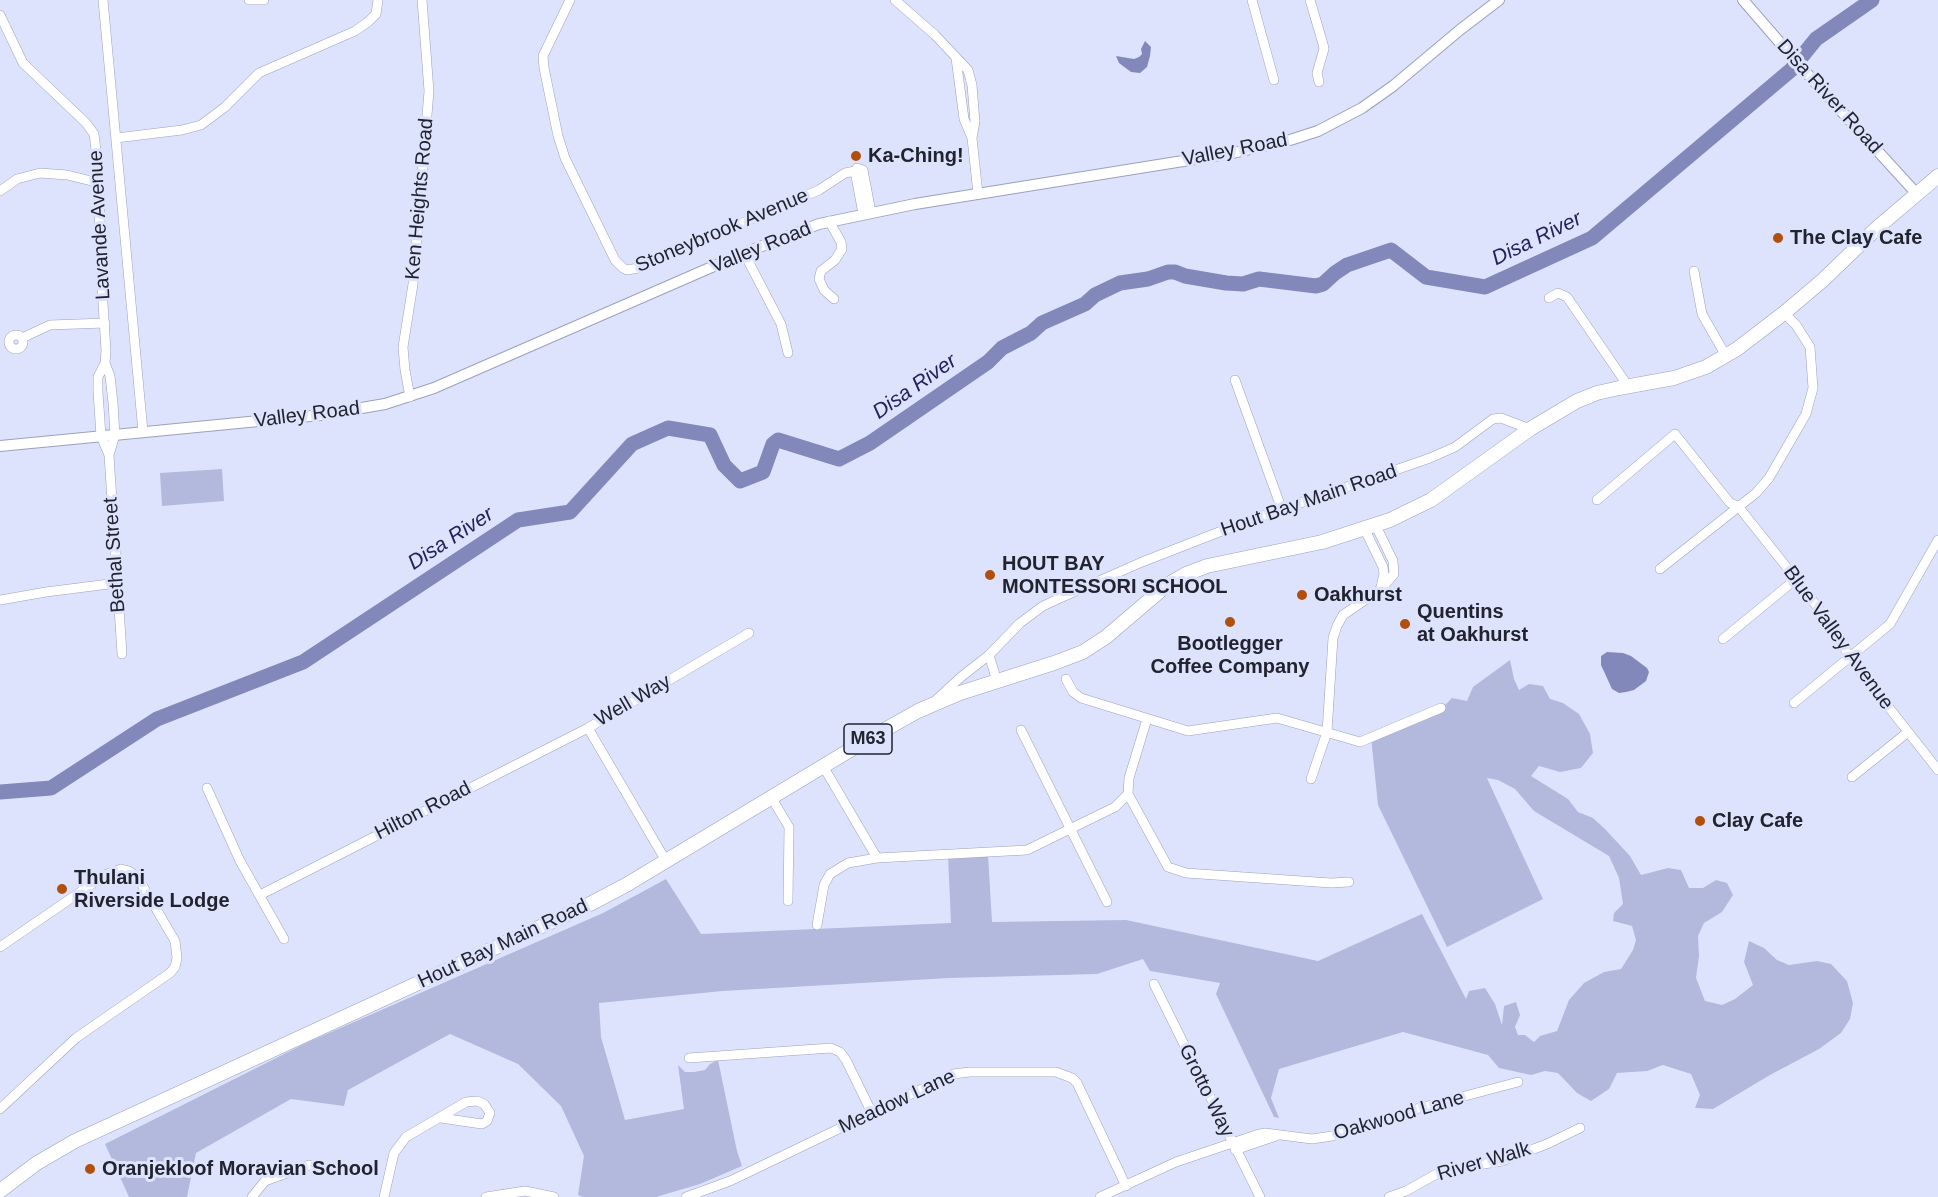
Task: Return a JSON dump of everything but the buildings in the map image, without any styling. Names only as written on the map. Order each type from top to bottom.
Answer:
[{"type":"main road","name":"Hout Bay Main Road","points":[[0,1191],[37,1163],[75,1141],[590,904],[626,885],[901,720],[933,705],[1083,652],[1106,637],[1167,585],[1186,574],[1207,567],[1305,547],[1370,528],[1408,513],[1431,500],[1530,429],[1577,401],[1597,393],[1685,375],[1726,356],[1784,313],[1823,280],[1916,193],[1938,176]]},
{"type":"street","points":[[103,0],[143,432]]},
{"type":"street","points":[[249,0],[264,0]]},
{"type":"street","points":[[116,138],[182,130],[201,125],[225,107],[259,73],[355,31],[368,22],[376,14],[378,0]]},
{"type":"street","name":"Ken Heights Road","points":[[410,397],[403,347],[414,284],[429,91],[422,0]]},
{"type":"street","name":"Stoneybrook Avenue","points":[[570,0],[543,56],[544,68],[565,158],[615,260],[623,268],[631,270],[638,268],[810,194],[845,173],[855,171],[867,213]]},
{"type":"street","points":[[895,0],[935,35],[956,58],[964,119],[972,140],[978,194]]},
{"type":"street","points":[[1252,0],[1274,80]]},
{"type":"street","points":[[1310,0],[1323,44],[1317,73],[1319,82]]},
{"type":"street","name":"Valley Road","points":[[0,446],[331,414],[385,404],[410,397],[485,367],[744,254],[829,221],[978,194],[1233,153],[1290,140],[1318,131],[1380,96],[1461,28],[1499,0]]},
{"type":"street","name":"Disa River Road","points":[[1743,0],[1916,193]]},
{"type":"street","name":"Lavande Avenue","points":[[0,15],[23,63],[91,128],[95,140],[100,183],[99,240],[105,323],[105,363],[110,376],[115,435]]},
{"type":"street","points":[[0,191],[17,179],[40,173],[67,175],[100,183]]},
{"type":"street","points":[[829,221],[841,242],[842,249],[834,260],[821,271],[819,279],[824,290],[834,299]]},
{"type":"street","points":[[744,254],[781,324],[788,353]]},
{"type":"street","points":[[1694,271],[1702,314],[1726,356]]},
{"type":"street","points":[[1549,298],[1558,293],[1567,297],[1628,386]]},
{"type":"street","points":[[1660,569],[1756,494],[1804,419],[1812,398],[1810,347],[1805,337],[1784,313]]},
{"type":"street","points":[[22,338],[50,325],[105,323]]},
{"type":"street","name":"Lavande Avenue","points":[[101,436],[98,377],[105,363]]},
{"type":"street","points":[[1235,380],[1282,510]]},
{"type":"street","points":[[99,409],[113,403]]},
{"type":"street","name":"Hout Bay Main Road","points":[[933,705],[944,692],[989,655],[1011,631],[1043,606],[1142,562],[1440,454],[1455,447],[1492,419],[1501,418],[1530,429]]},
{"type":"street","name":"Blue Valley Avenue","points":[[1598,500],[1675,434],[1730,504],[1738,506],[1796,579],[1835,630],[1850,658],[1938,770]]},
{"type":"street","name":"Bethal Street","points":[[109,455],[115,435]]},
{"type":"street","name":"Bethal Street","points":[[101,436],[109,455],[122,654]]},
{"type":"street","points":[[1311,779],[1327,732],[1335,632],[1343,615],[1381,589],[1383,567],[1370,528]]},
{"type":"street","points":[[1794,704],[1890,624],[1938,542]]},
{"type":"street","points":[[1723,639],[1796,579]]},
{"type":"street","points":[[0,600],[117,583]]},
{"type":"street","name":"Well Way","points":[[666,861],[588,728],[749,633]]},
{"type":"street","points":[[989,655],[998,681]]},
{"type":"street","points":[[1066,679],[1073,692],[1081,698],[1188,731],[1276,718],[1362,741],[1441,708]]},
{"type":"street","points":[[1147,719],[1130,778],[1128,794],[1162,859],[1171,869],[1186,873],[1349,882]]},
{"type":"street","name":"Hilton Road","points":[[260,895],[588,728]]},
{"type":"street","points":[[1021,730],[1107,902]]},
{"type":"street","points":[[1852,777],[1908,732]]},
{"type":"street","points":[[823,766],[878,858]]},
{"type":"street","points":[[207,788],[232,846],[284,939]]},
{"type":"street","points":[[817,925],[824,885],[830,874],[843,865],[878,858],[1026,850],[1115,807],[1128,794]]},
{"type":"street","points":[[771,797],[789,826],[788,901]]},
{"type":"street","points":[[0,947],[102,877],[116,870],[124,870],[138,878],[153,902],[175,941],[177,958],[170,973],[76,1038],[0,1109]]},
{"type":"street","name":"Grotto Way","points":[[1154,984],[1260,1197]]},
{"type":"street","points":[[689,1058],[831,1048],[840,1052],[846,1060],[873,1113]]},
{"type":"street","name":"Meadow Lane","points":[[686,1197],[730,1181],[958,1073],[1063,1073],[1072,1078],[1077,1083],[1126,1186]]},
{"type":"street","name":"Oakwood Lane","points":[[1100,1197],[1176,1162],[1233,1146],[1261,1134],[1312,1138],[1332,1136],[1416,1109],[1518,1082]]},
{"type":"street","points":[[384,1197],[394,1154],[398,1146],[411,1133],[441,1118],[457,1106],[470,1101],[484,1104],[490,1113],[487,1121],[482,1124],[441,1118]]},
{"type":"street","name":"River Walk","points":[[1389,1197],[1406,1191],[1442,1171],[1502,1161],[1547,1144],[1580,1128]]},
{"type":"street","points":[[252,1197],[265,1181],[309,1165]]},
{"type":"street","points":[[486,1197],[525,1191],[554,1197]]},
{"type":"shaded area","points":[[1145,41],[1151,47],[1150,56],[1147,67],[1140,73],[1131,72],[1119,63],[1116,56],[1134,59],[1139,57]]},
{"type":"shaded area","points":[[222,469],[224,501],[162,506],[160,473]]},
{"type":"shaded area","points":[[1607,652],[1631,656],[1647,668],[1649,672],[1646,681],[1634,690],[1626,692],[1619,693],[1612,689],[1601,665],[1601,656]]},
{"type":"shaded area","points":[[1510,660],[1519,690],[1529,684],[1543,686],[1550,699],[1563,703],[1579,714],[1590,734],[1593,753],[1581,768],[1560,772],[1539,766],[1531,776],[1568,799],[1578,812],[1593,818],[1630,856],[1641,875],[1668,868],[1681,870],[1689,888],[1703,888],[1716,880],[1727,883],[1733,895],[1722,912],[1704,923],[1698,936],[1699,956],[1696,978],[1705,1001],[1722,1005],[1735,999],[1753,985],[1744,962],[1749,941],[1764,948],[1777,960],[1789,965],[1817,961],[1831,964],[1847,981],[1853,1003],[1850,1019],[1841,1033],[1819,1049],[1713,1109],[1695,1108],[1700,1095],[1691,1074],[1663,1065],[1647,1071],[1617,1073],[1609,1089],[1591,1101],[1577,1093],[1558,1073],[1545,1071],[1531,1075],[1499,1068],[1488,1055],[1403,1032],[1279,1069],[1271,1098],[1279,1118],[1274,1117],[1216,994],[1220,983],[1150,971],[1143,959],[1097,974],[949,978],[723,991],[599,1003],[601,1037],[625,1120],[684,1109],[678,1065],[685,1072],[694,1072],[705,1070],[718,1060],[742,1166],[700,1184],[656,1197],[583,1197],[578,1195],[584,1156],[561,1106],[518,1064],[450,1034],[348,1090],[344,1106],[291,1099],[196,1153],[187,1197],[129,1197],[105,1144],[306,1043],[603,913],[666,879],[701,934],[951,923],[948,856],[988,854],[992,922],[1126,920],[1318,961],[1422,914],[1466,999],[1469,991],[1485,988],[1495,1004],[1502,1025],[1504,1006],[1516,1002],[1520,1015],[1515,1027],[1518,1035],[1525,1035],[1534,1042],[1540,1036],[1557,1031],[1569,1000],[1584,983],[1604,972],[1621,969],[1633,950],[1636,940],[1632,926],[1613,921],[1614,913],[1623,904],[1619,878],[1609,856],[1534,811],[1515,789],[1498,780],[1487,778],[1543,899],[1447,947],[1378,805],[1371,737],[1445,705],[1452,698],[1467,701],[1473,687]]},
{"type":"waterway","name":"Disa River","points":[[0,792],[51,788],[157,719],[303,662],[518,520],[570,512],[632,444],[668,428],[710,435],[724,465],[740,481],[763,472],[773,444],[778,440],[839,459],[870,443],[988,362],[1002,348],[1031,333],[1042,323],[1085,304],[1095,295],[1120,283],[1148,279],[1168,272],[1226,283],[1243,284],[1259,279],[1316,286],[1323,284],[1347,265],[1391,250],[1426,277],[1485,287],[1592,238],[1791,70],[1816,39],[1872,0]]},
{"type":"place","name":"Ka-Ching!","points":[[856,156]]},
{"type":"place","name":"The Clay Cafe","points":[[1778,238]]},
{"type":"place","name":"HOUT BAY MONTESSORI SCHOOL","points":[[990,575]]},
{"type":"place","name":"Oakhurst","points":[[1302,595]]},
{"type":"place","name":"Bootlegger Coffee Company","points":[[1230,622]]},
{"type":"place","name":"Quentins at Oakhurst","points":[[1405,624]]},
{"type":"place","name":"Clay Cafe","points":[[1700,821]]},
{"type":"place","name":"Thulani Riverside Lodge","points":[[62,889]]},
{"type":"place","name":"Oranjekloof Moravian School","points":[[90,1169]]}]
